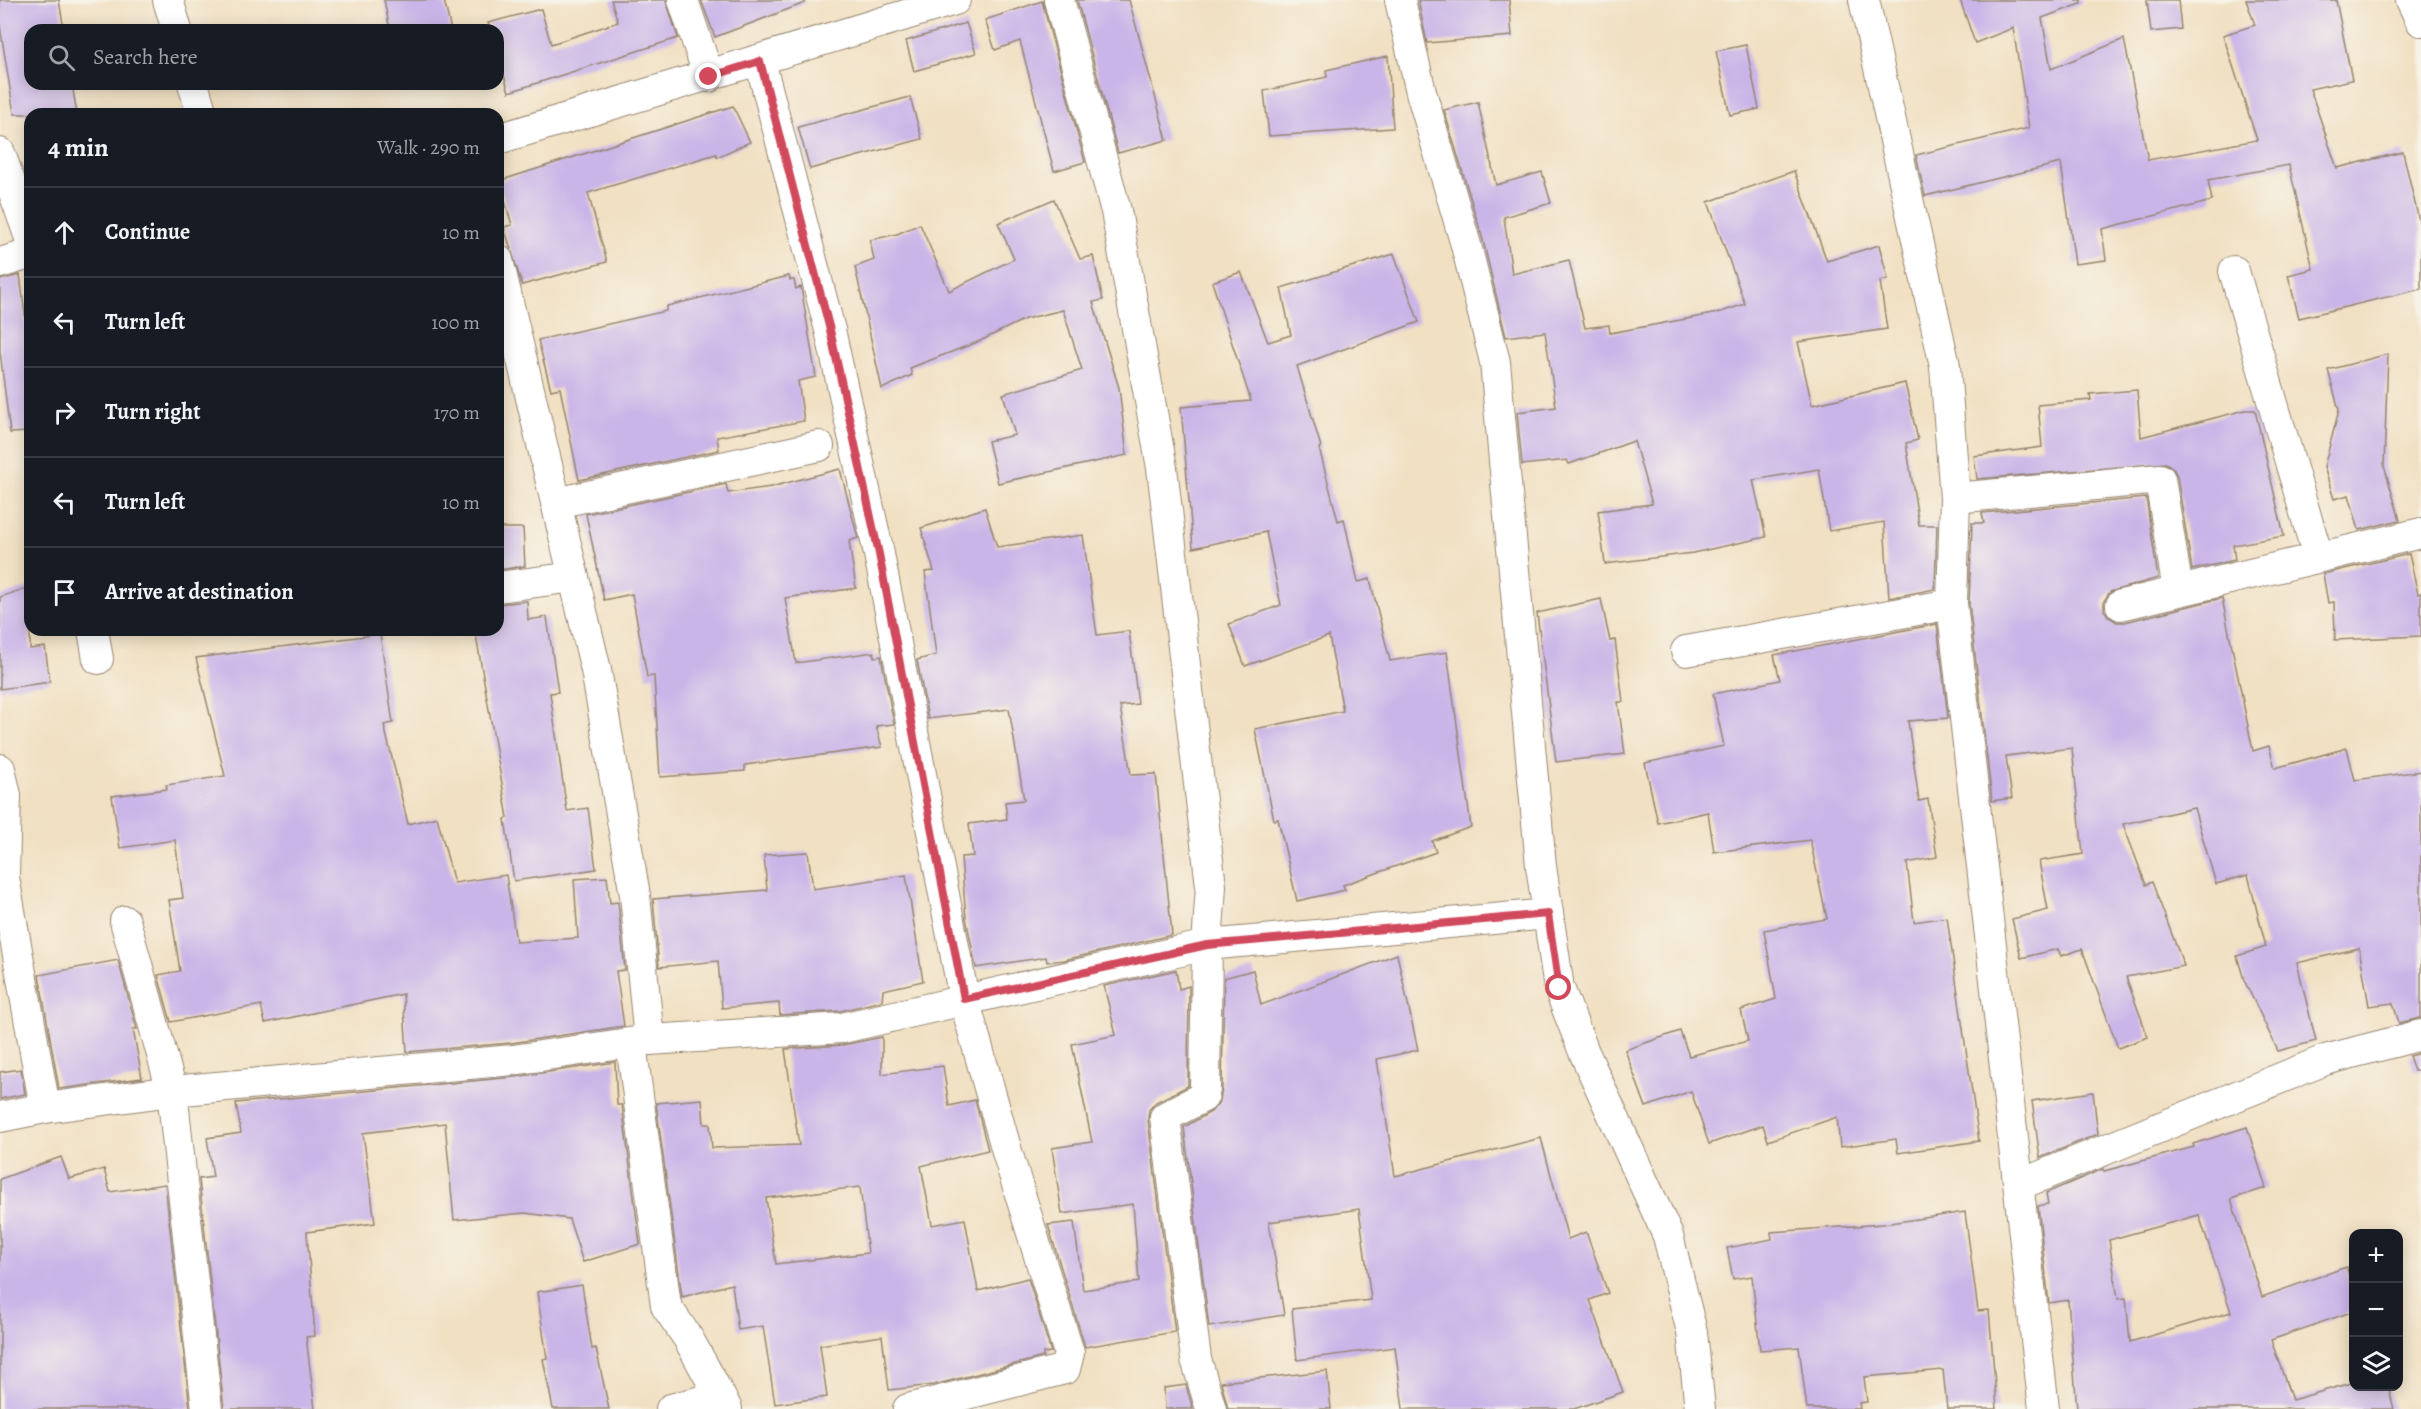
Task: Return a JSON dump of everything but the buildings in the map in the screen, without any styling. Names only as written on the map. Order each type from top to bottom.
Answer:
[{"type":"street","points":[[168,0],[175,24]]},
{"type":"street","points":[[683,0],[709,77]]},
{"type":"street","points":[[504,137],[709,77],[955,0]]},
{"type":"street","points":[[1059,0],[1116,211],[1162,468],[1211,886],[1207,945],[1205,1089],[1203,1097],[1165,1117],[1196,1359],[1211,1409]]},
{"type":"street","points":[[1400,0],[1421,93],[1467,245],[1495,362],[1538,842],[1559,988],[1584,1052],[1668,1236],[1692,1332],[1700,1409]]},
{"type":"street","points":[[1864,0],[1945,366],[1954,498],[1952,604],[2044,1409]]},
{"type":"street","points":[[2411,0],[2421,21]]},
{"type":"street","points":[[760,61],[830,330],[872,520],[964,999],[1008,1155],[1070,1353],[1065,1369],[908,1409]]},
{"type":"street","points":[[195,90],[200,108]]},
{"type":"street","points":[[0,153],[24,221]]},
{"type":"street","points":[[0,263],[24,256]]},
{"type":"street","points":[[2234,271],[2318,557]]},
{"type":"street","points":[[504,285],[597,670],[635,895],[640,1042],[666,1306],[688,1338],[724,1402],[671,1409]]},
{"type":"street","points":[[556,503],[819,446]]},
{"type":"street","points":[[1954,498],[2160,479],[2178,591]]},
{"type":"street","points":[[2121,604],[2421,533]]},
{"type":"street","points":[[504,586],[574,577]]},
{"type":"street","points":[[1686,651],[1952,604]]},
{"type":"street","points":[[0,769],[6,795],[4,877],[45,1108]]},
{"type":"street","points":[[0,1117],[45,1108],[172,1091],[513,1060],[640,1042],[842,1028],[1207,945],[1548,914]]},
{"type":"street","points":[[125,921],[172,1091],[207,1409]]},
{"type":"street","points":[[2019,1185],[2325,1060],[2421,1035]]},
{"type":"route","points":[[709,77],[760,61],[830,330],[879,554],[964,999],[1207,945],[1548,914],[1559,988]]}]
